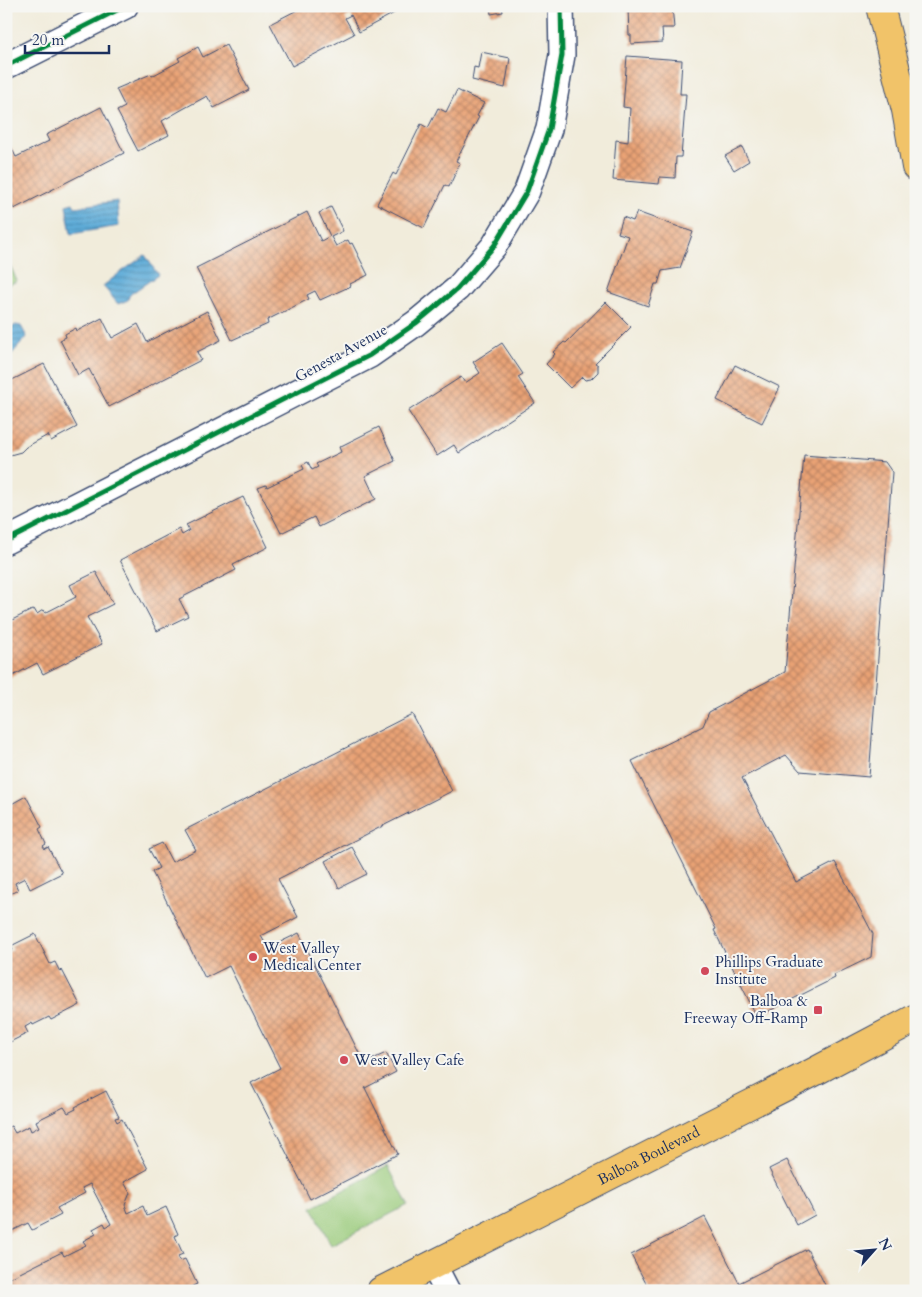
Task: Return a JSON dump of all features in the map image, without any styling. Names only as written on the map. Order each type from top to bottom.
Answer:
[{"type":"main road","points":[[880,6],[906,110],[916,167]]},
{"type":"main road","name":"Balboa Boulevard","points":[[381,1291],[812,1073],[916,1018]]},
{"type":"street","points":[[6,66],[124,6]]},
{"type":"street","name":"Genesta Avenue","points":[[6,542],[370,355],[416,323],[457,289],[494,246],[528,191],[549,129],[562,55],[561,6]]},
{"type":"street","points":[[433,1264],[447,1291]]},
{"type":"green space","points":[[6,256],[17,281],[6,286]]},
{"type":"green space","points":[[388,1166],[408,1205],[331,1245],[312,1207]]},
{"type":"water","points":[[117,201],[119,226],[71,234],[66,205],[73,203],[75,207]]},
{"type":"water","points":[[145,255],[158,275],[132,293],[128,300],[118,304],[103,286]]},
{"type":"water","points":[[21,326],[27,337],[6,359],[6,327]]},
{"type":"building","points":[[305,6],[393,6],[396,12],[359,32],[351,15],[345,18],[354,34],[292,66],[270,24]]},
{"type":"building","points":[[490,6],[502,6],[503,12],[491,14]]},
{"type":"building","points":[[639,6],[672,6],[674,28],[662,28],[663,42],[631,44],[628,8],[639,8]]},
{"type":"building","points":[[226,45],[249,90],[214,108],[207,96],[183,109],[162,121],[169,135],[138,151],[117,111],[125,107],[116,89],[151,74],[152,76],[180,61],[178,58],[198,47],[203,57]]},
{"type":"building","points":[[481,52],[510,58],[505,88],[472,80],[474,67],[478,68]]},
{"type":"building","points":[[627,56],[682,60],[680,94],[686,94],[681,157],[676,157],[675,178],[660,177],[659,184],[613,180],[616,140],[628,142],[630,108],[623,107]]},
{"type":"building","points":[[457,90],[484,103],[477,116],[479,117],[456,161],[460,163],[449,187],[445,185],[424,228],[377,204],[393,173],[396,175],[421,124],[428,128],[438,108],[446,112]]},
{"type":"building","points":[[101,107],[124,153],[14,209],[6,195],[6,148],[10,145],[16,157],[49,141],[46,135]]},
{"type":"building","points":[[742,147],[749,161],[734,170],[725,156]]},
{"type":"building","points":[[331,207],[343,231],[331,237],[336,246],[348,240],[350,244],[352,243],[368,275],[350,284],[351,286],[320,300],[315,291],[307,295],[309,299],[267,320],[268,324],[232,340],[196,268],[307,212],[321,241],[330,236],[319,213]]},
{"type":"building","points":[[637,212],[693,232],[680,268],[662,271],[658,284],[655,284],[648,306],[608,292],[628,236],[618,233],[623,217],[633,221]]},
{"type":"building","points":[[606,302],[631,327],[595,363],[598,365],[598,372],[591,379],[585,380],[582,377],[570,388],[546,364],[555,354],[553,352],[564,342],[566,343]]},
{"type":"building","points":[[207,311],[221,340],[197,352],[201,360],[109,407],[89,369],[78,375],[60,340],[66,337],[65,334],[76,328],[77,331],[102,318],[112,338],[138,324],[147,342]]},
{"type":"building","points":[[502,343],[523,374],[518,377],[535,403],[459,453],[454,445],[437,456],[408,411],[461,377],[465,383],[480,373],[473,362]]},
{"type":"building","points":[[44,364],[77,427],[51,441],[48,435],[26,447],[21,452],[10,455],[8,450],[6,451],[6,383]]},
{"type":"building","points":[[735,365],[780,387],[762,423],[717,400]]},
{"type":"building","points":[[379,427],[395,461],[365,476],[376,499],[319,527],[314,517],[281,533],[258,488],[266,485],[267,487],[304,469],[302,465],[308,462],[312,470],[318,467],[316,464],[341,452],[339,447]]},
{"type":"building","points":[[804,455],[885,462],[892,472],[869,777],[800,771],[786,755],[742,778],[796,882],[835,862],[873,934],[871,957],[834,975],[835,978],[757,1017],[714,930],[716,929],[632,761],[703,726],[709,712],[785,672]]},
{"type":"building","points":[[243,497],[268,547],[233,565],[236,570],[179,599],[188,616],[157,631],[120,560],[179,529],[182,535],[189,531],[186,525]]},
{"type":"building","points":[[96,572],[113,604],[87,617],[102,644],[43,674],[37,663],[7,679],[6,623],[34,609],[37,614],[43,610],[45,613],[76,597],[70,585]]},
{"type":"building","name":"West Valley Medical Center","points":[[412,714],[452,791],[278,879],[298,917],[261,936],[268,948],[299,933],[364,1063],[386,1053],[396,1072],[365,1088],[398,1154],[310,1199],[251,1083],[280,1068],[229,966],[205,978],[152,872],[159,868],[149,849],[162,843],[172,862],[196,850],[185,830]]},
{"type":"building","points":[[26,796],[42,827],[39,829],[46,844],[43,846],[45,849],[48,847],[62,873],[30,889],[25,878],[15,883],[18,890],[6,896],[6,807]]},
{"type":"building","points":[[352,847],[367,874],[339,888],[325,861]]},
{"type":"building","points":[[35,934],[50,964],[55,962],[60,972],[62,970],[80,1005],[51,1020],[49,1017],[33,1025],[32,1023],[25,1027],[28,1033],[6,1044],[6,946],[9,952],[13,950],[11,946]]},
{"type":"building","points":[[106,1091],[119,1117],[115,1118],[117,1122],[122,1119],[148,1169],[124,1182],[130,1193],[125,1205],[128,1213],[143,1206],[147,1216],[166,1207],[178,1234],[175,1236],[183,1254],[178,1256],[180,1261],[185,1259],[197,1284],[182,1291],[6,1291],[6,1280],[62,1252],[64,1256],[86,1245],[83,1241],[96,1234],[93,1229],[104,1223],[106,1227],[111,1224],[90,1184],[82,1188],[85,1193],[57,1208],[61,1215],[32,1230],[28,1223],[6,1234],[6,1128],[11,1126],[15,1133],[29,1126],[31,1131],[39,1127],[36,1121],[64,1107],[68,1113],[76,1109],[75,1107]]},
{"type":"building","points":[[787,1160],[815,1215],[797,1225],[769,1169]]},
{"type":"building","points":[[705,1217],[739,1283],[807,1249],[828,1291],[650,1291],[631,1255]]},
{"type":"cycle path","points":[[6,66],[125,6]]},
{"type":"cycle path","points":[[6,541],[370,355],[416,323],[457,289],[494,246],[527,191],[549,129],[562,55],[561,6]]},
{"type":"place","name":"West Valley Medical Center","points":[[253,957]]},
{"type":"place","name":"Phillips Graduate Institute","points":[[705,971]]},
{"type":"place","name":"Balboa & Freeway Off-Ramp","points":[[818,1010]]},
{"type":"place","name":"West Valley Cafe","points":[[344,1060]]}]
